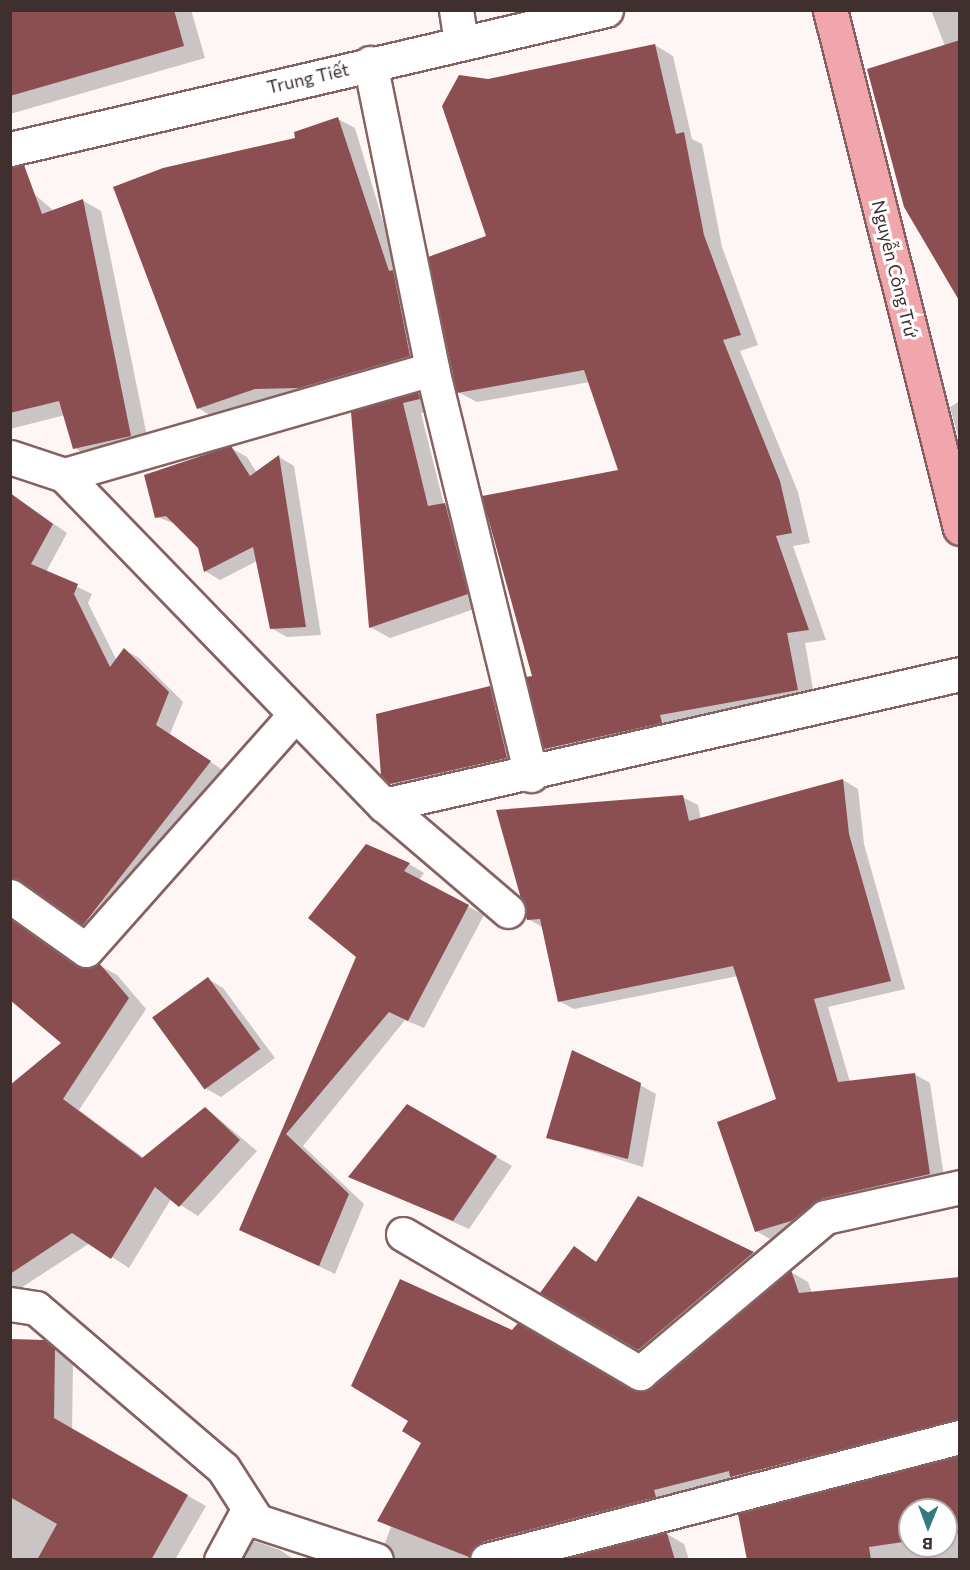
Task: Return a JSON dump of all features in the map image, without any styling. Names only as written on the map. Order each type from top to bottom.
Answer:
[{"type":"main road","name":"Nguyễn Công Trứ","points":[[830,10],[954,480],[960,528]]},
{"type":"street","name":"Trung Tiết","points":[[10,149],[370,63],[459,26],[606,10]]},
{"type":"street","points":[[370,63],[432,369],[531,775]]},
{"type":"street","points":[[64,475],[432,369]]},
{"type":"street","points":[[10,457],[64,475],[384,805],[508,911]]},
{"type":"street","points":[[384,805],[531,775],[960,674]]},
{"type":"street","points":[[10,897],[86,950],[295,715]]},
{"type":"street","points":[[403,1234],[640,1373],[825,1217],[960,1187]]},
{"type":"street","points":[[10,1304],[36,1308],[223,1468],[257,1521],[311,1543],[376,1560]]},
{"type":"street","points":[[487,1560],[960,1437]]},
{"type":"street","points":[[221,1560],[248,1509]]},
{"type":"building","points":[[10,10],[174,10],[184,46],[10,96]]},
{"type":"building","points":[[960,40],[960,302],[904,207],[867,69]]},
{"type":"building","points":[[655,44],[676,134],[684,132],[704,235],[741,335],[723,340],[780,481],[792,533],[776,536],[809,630],[787,633],[798,690],[660,715],[662,723],[544,749],[526,677],[532,676],[482,496],[618,470],[584,370],[457,393],[428,257],[486,236],[442,106],[459,75],[488,79]]},
{"type":"building","points":[[338,117],[389,271],[393,270],[410,356],[299,388],[255,389],[197,409],[113,187],[163,168],[295,138],[294,132]]},
{"type":"building","points":[[24,165],[42,214],[83,199],[131,436],[73,449],[59,401],[10,413],[10,167]]},
{"type":"building","points":[[418,392],[420,399],[403,403],[428,506],[445,503],[468,594],[369,628],[351,412]]},
{"type":"building","points":[[231,446],[250,476],[279,455],[306,627],[270,629],[253,547],[204,572],[198,548],[166,516],[155,518],[144,475]]},
{"type":"building","points":[[10,493],[53,524],[31,564],[78,584],[74,594],[110,667],[124,648],[169,692],[156,725],[211,761],[83,925],[10,877]]},
{"type":"building","points":[[490,686],[507,758],[390,784],[381,775],[376,714]]},
{"type":"building","points":[[843,779],[849,834],[891,981],[814,999],[838,1082],[915,1073],[930,1174],[821,1199],[791,1221],[755,1232],[717,1122],[776,1099],[733,966],[558,1002],[540,919],[527,920],[496,810],[683,795],[689,821]]},
{"type":"building","points":[[366,844],[410,863],[404,871],[469,905],[408,1021],[389,1012],[286,1134],[349,1194],[319,1266],[239,1230],[356,957],[308,918]]},
{"type":"building","points":[[10,919],[76,966],[99,963],[129,998],[63,1099],[142,1158],[205,1107],[240,1140],[179,1207],[155,1187],[111,1259],[72,1233],[10,1274],[10,1085],[61,1043],[10,1000]]},
{"type":"building","points":[[208,977],[260,1049],[204,1090],[152,1018]]},
{"type":"building","points":[[572,1050],[641,1083],[628,1159],[546,1138]]},
{"type":"building","points":[[407,1104],[497,1156],[453,1221],[348,1177]]},
{"type":"building","points":[[638,1196],[754,1252],[638,1350],[540,1293],[574,1246],[596,1262]]},
{"type":"building","points":[[791,1270],[799,1293],[960,1277],[960,1419],[730,1477],[729,1471],[654,1490],[656,1497],[482,1542],[469,1557],[377,1521],[421,1443],[402,1431],[408,1421],[351,1386],[400,1279],[512,1330],[518,1323],[641,1392]]},
{"type":"building","points":[[10,1339],[45,1340],[55,1349],[54,1418],[188,1495],[151,1560],[37,1560],[57,1524],[10,1497]]},
{"type":"building","points":[[960,1456],[960,1533],[958,1533],[958,1498],[898,1498],[898,1543],[869,1547],[871,1560],[747,1560],[738,1514]]},
{"type":"building","points":[[667,1533],[675,1560],[563,1560]]}]
